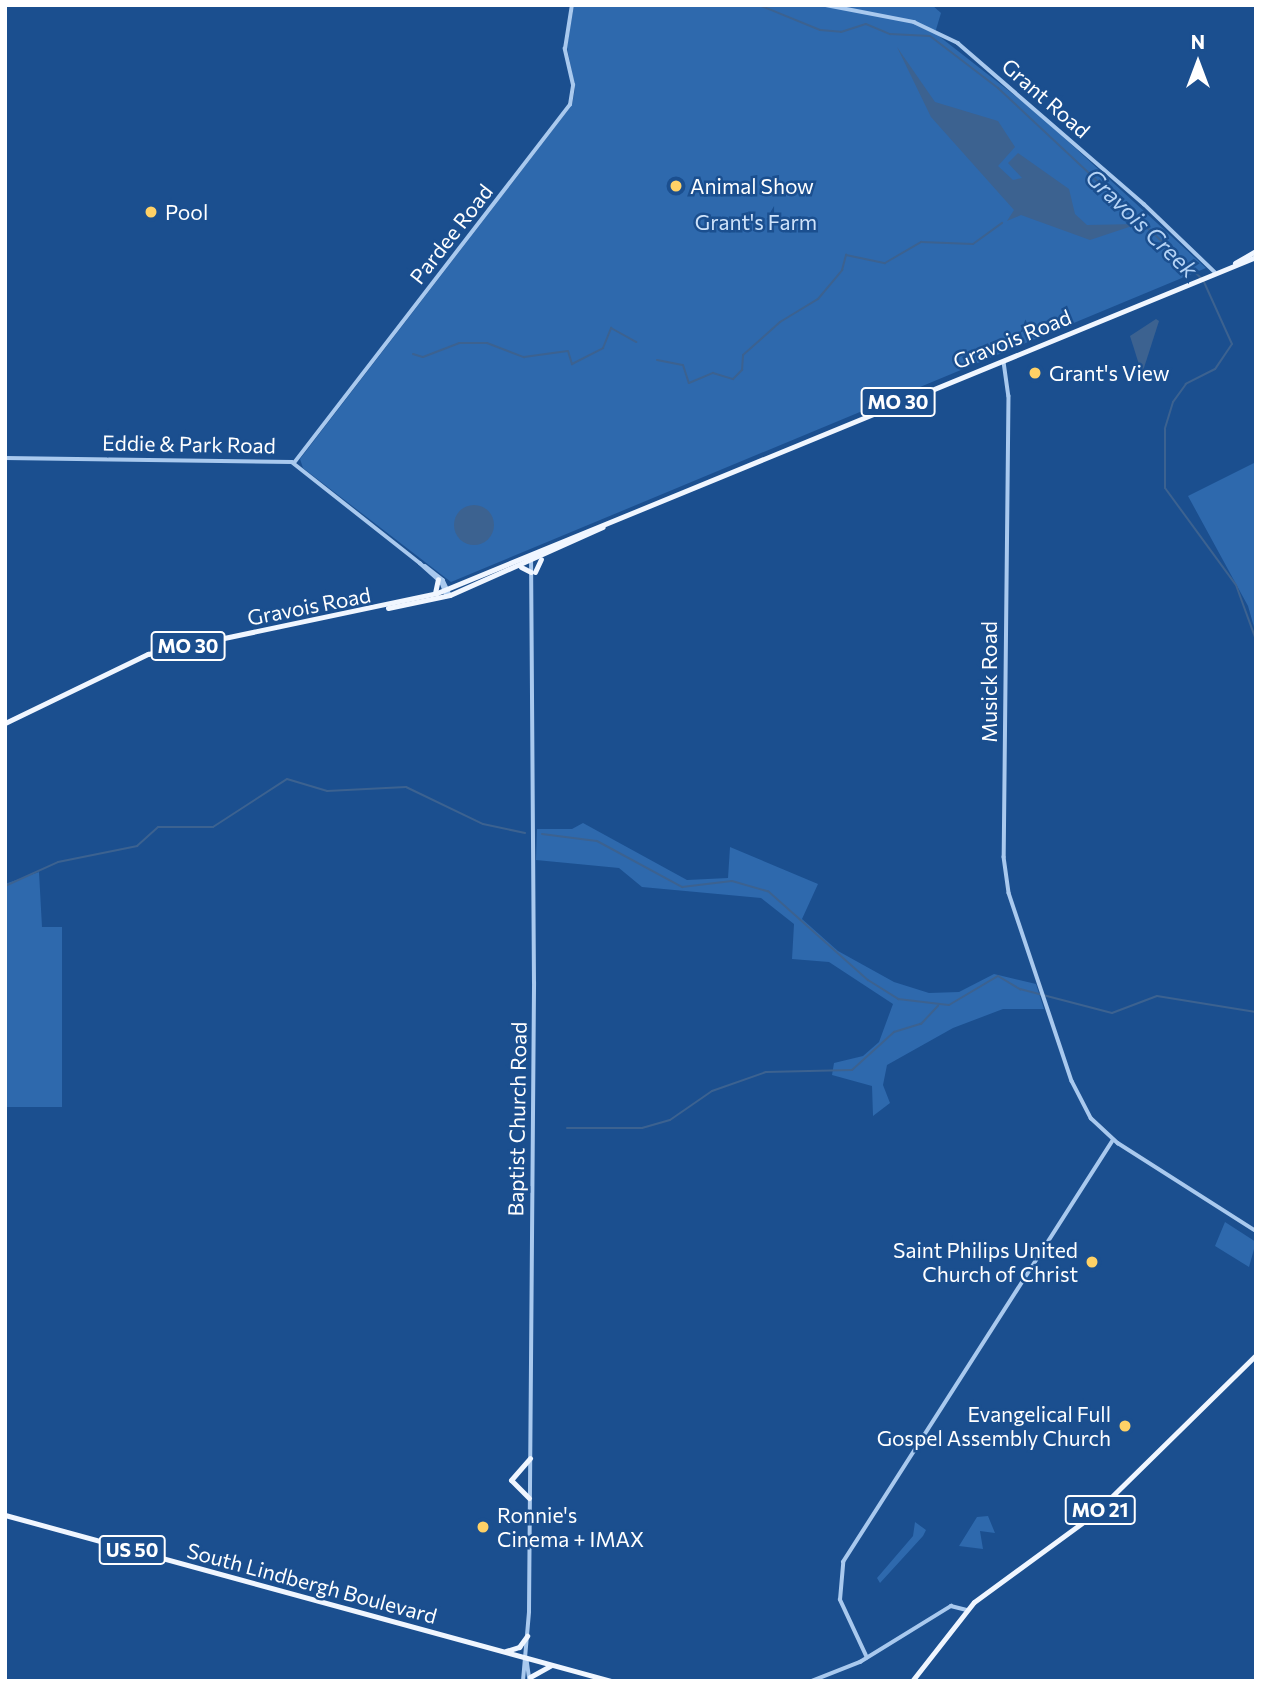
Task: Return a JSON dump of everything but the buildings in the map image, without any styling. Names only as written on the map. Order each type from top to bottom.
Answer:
[{"type":"main road","name":"Gravois Road","points":[[385,608],[447,593],[1189,283],[1256,251]]},
{"type":"main road","name":"Gravois Road","points":[[1235,263],[1256,257]]},
{"type":"main road","name":"Gravois Road","points":[[5,723],[148,654],[385,608],[447,593],[518,566],[529,558],[542,556],[607,525]]},
{"type":"main road","points":[[518,566],[533,572],[542,556]]},
{"type":"main road","points":[[434,594],[438,579]]},
{"type":"main road","name":"MO 21","points":[[912,1681],[967,1610],[1007,1573],[1093,1516],[1256,1355]]},
{"type":"main road","points":[[529,1498],[511,1480],[530,1458]]},
{"type":"main road","name":"South Lindbergh Boulevard","points":[[5,1515],[611,1681]]},
{"type":"main road","points":[[503,1652],[519,1647],[527,1636]]},
{"type":"main road","points":[[530,1679],[553,1665]]},
{"type":"main road","name":"MO 21","points":[[920,1681],[922,1671]]},
{"type":"street","name":"Pardee Road","points":[[294,463],[570,105],[573,85],[565,49],[572,5]]},
{"type":"street","name":"Grant Road","points":[[826,5],[914,22],[958,43],[1144,204],[1214,272]]},
{"type":"street","name":"Musick Road","points":[[1003,359],[1009,396],[1004,864],[1040,989],[1079,1097],[1113,1140],[1256,1231]]},
{"type":"street","name":"Eddie & Park Road","points":[[5,458],[294,463],[420,563],[438,579],[447,593]]},
{"type":"street","name":"Baptist Church Road","points":[[529,558],[533,572],[527,1636],[530,1679]]},
{"type":"street","name":"Eddie & Park Road","points":[[420,563],[447,593]]},
{"type":"street","points":[[867,1658],[840,1600],[844,1562],[1113,1140]]},
{"type":"street","points":[[812,1681],[867,1658],[951,1606],[967,1610]]},
{"type":"street","name":"Baptist Church Road","points":[[523,1681],[527,1658]]},
{"type":"green space","name":"Grant's Farm","points":[[574,5],[932,5],[941,13],[935,33],[1036,112],[1206,268],[451,582],[303,468],[300,459],[572,105],[575,89],[567,47]]},
{"type":"green space","points":[[1256,462],[1256,634],[1248,606],[1188,496]]},
{"type":"green space","points":[[583,823],[687,880],[728,878],[730,847],[818,884],[802,919],[838,951],[894,982],[929,993],[959,992],[994,974],[1036,984],[1044,1009],[1003,1009],[953,1028],[887,1065],[883,1085],[890,1103],[873,1116],[872,1086],[832,1075],[834,1063],[863,1056],[879,1042],[893,1004],[829,962],[792,959],[794,924],[761,898],[642,887],[619,868],[536,860],[537,829],[572,829]]},
{"type":"green space","points":[[39,872],[42,927],[62,927],[62,1107],[5,1107],[5,884]]},
{"type":"green space","points":[[1225,1222],[1256,1242],[1249,1267],[1215,1246]]},
{"type":"green space","points":[[988,1516],[995,1533],[980,1531],[983,1549],[959,1546],[977,1517]]},
{"type":"green space","points":[[915,1522],[926,1530],[923,1536],[880,1583],[877,1578],[913,1536]]},
{"type":"shaded area","points":[[897,47],[935,102],[998,121],[1015,147],[998,166],[1013,180],[1022,178],[1008,163],[1018,153],[1069,189],[1075,214],[1087,225],[1138,224],[1090,240],[1021,215],[1007,221],[1014,210],[931,117]]},
{"type":"shaded area","points":[[1156,319],[1159,321],[1142,374],[1130,336]]},
{"type":"shaded area","points":[[474,505],[482,506],[488,511],[493,517],[493,533],[488,539],[482,544],[474,545],[466,544],[460,539],[455,533],[454,525],[455,517],[460,511],[466,506]]},
{"type":"waterway","name":"Gravois Creek","points":[[759,5],[820,30],[841,32],[866,24],[890,34],[930,36],[998,88],[1201,278]]},
{"type":"waterway","points":[[657,360],[683,365],[689,383],[713,373],[733,379],[742,370],[743,355],[780,322],[818,299],[842,270],[846,255],[885,263],[921,242],[973,244],[1002,223]]},
{"type":"waterway","name":"Gravois Creek","points":[[1204,282],[1232,344],[1215,369],[1186,384],[1173,402],[1165,429],[1165,488],[1236,585],[1256,640]]},
{"type":"waterway","points":[[413,354],[423,357],[459,343],[487,343],[524,357],[568,351],[572,364],[603,348],[611,328],[636,342]]},
{"type":"waterway","points":[[5,886],[58,862],[137,846],[158,827],[213,827],[287,779],[327,791],[406,787],[483,824],[525,833]]},
{"type":"waterway","points":[[542,834],[597,841],[682,887],[732,881],[768,891],[868,980],[898,999],[949,1005],[998,976],[1020,989],[1112,1013],[1157,996],[1256,1012]]},
{"type":"waterway","points":[[567,1128],[642,1128],[670,1120],[712,1091],[766,1072],[852,1070],[894,1032],[921,1024],[938,1006]]},
{"type":"place","name":"Animal Show","points":[[676,186]]},
{"type":"place","name":"Pool","points":[[151,212]]},
{"type":"place","name":"Grant's View","points":[[1035,373]]},
{"type":"place","name":"Saint Philips United Church of Christ","points":[[1092,1262]]},
{"type":"place","name":"Evangelical Full Gospel Assembly Church","points":[[1125,1426]]},
{"type":"place","name":"Ronnie's Cinema + IMAX","points":[[483,1527]]}]
